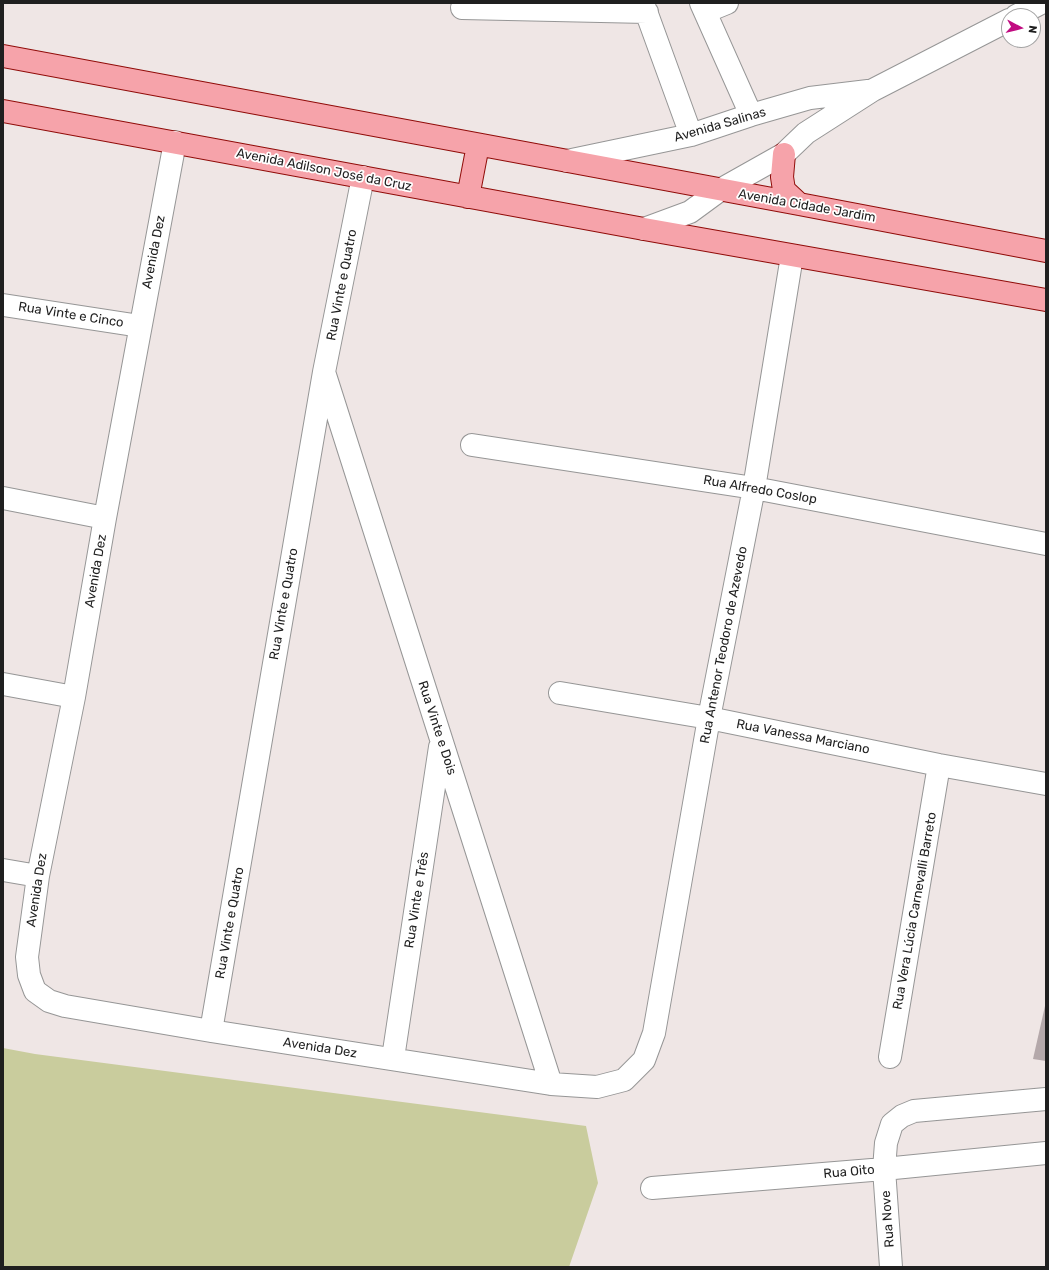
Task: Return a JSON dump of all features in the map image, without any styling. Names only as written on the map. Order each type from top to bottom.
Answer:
[{"type":"main road","points":[[3,56],[567,161]]},
{"type":"main road","name":"Avenida Adilson José da Cruz","points":[[3,110],[644,229]]},
{"type":"main road","points":[[468,197],[478,145]]},
{"type":"main road","points":[[784,154],[782,177],[784,190],[799,204]]},
{"type":"main road","name":"Avenida Cidade Jardim","points":[[567,161],[1046,251]]},
{"type":"main road","points":[[644,229],[1046,300]]},
{"type":"street","points":[[727,3],[703,8],[751,115]]},
{"type":"street","points":[[462,8],[645,8],[691,135]]},
{"type":"street","name":"Avenida Salinas","points":[[644,229],[690,212],[720,190],[784,154],[806,133],[873,90],[1001,24]]},
{"type":"street","name":"Avenida Salinas","points":[[567,161],[691,135],[751,115],[810,98],[873,90]]},
{"type":"street","name":"Avenida Dez","points":[[175,142],[105,518],[74,697],[38,876],[27,957],[29,975],[36,991],[49,1001],[65,1006],[211,1031],[393,1058],[551,1084],[597,1087],[624,1080],[644,1060],[654,1033]]},
{"type":"street","name":"Rua Vinte e Quatro","points":[[211,1031],[324,372],[363,177]]},
{"type":"street","name":"Rua Antenor Teodoro de Azevedo","points":[[654,1033],[709,718],[754,488],[792,256]]},
{"type":"street","name":"Rua Vinte e Cinco","points":[[3,304],[140,326]]},
{"type":"street","name":"Rua Vinte e Dois","points":[[324,372],[551,1084]]},
{"type":"street","name":"Rua Alfredo Coslop","points":[[472,445],[754,488],[1046,544]]},
{"type":"street","points":[[3,498],[105,518]]},
{"type":"street","points":[[3,684],[74,697]]},
{"type":"street","name":"Rua Vanessa Marciano","points":[[560,693],[709,718],[939,765],[1046,784]]},
{"type":"street","name":"Rua Vinte e Três","points":[[393,1058],[441,742]]},
{"type":"street","name":"Rua Vera Lúcia Carnevalli Barreto","points":[[890,1057],[939,765]]},
{"type":"street","points":[[3,870],[38,876]]},
{"type":"street","name":"Rua Nove","points":[[891,1267],[884,1169],[886,1143],[892,1124],[902,1116],[914,1111],[1046,1100]]},
{"type":"street","name":"Rua Oito","points":[[652,1188],[1046,1154]]},
{"type":"green space","points":[[3,1048],[35,1054],[586,1126],[598,1183],[569,1267],[3,1267]]},
{"type":"building","points":[[1046,1006],[1046,1061],[1033,1059]]}]
